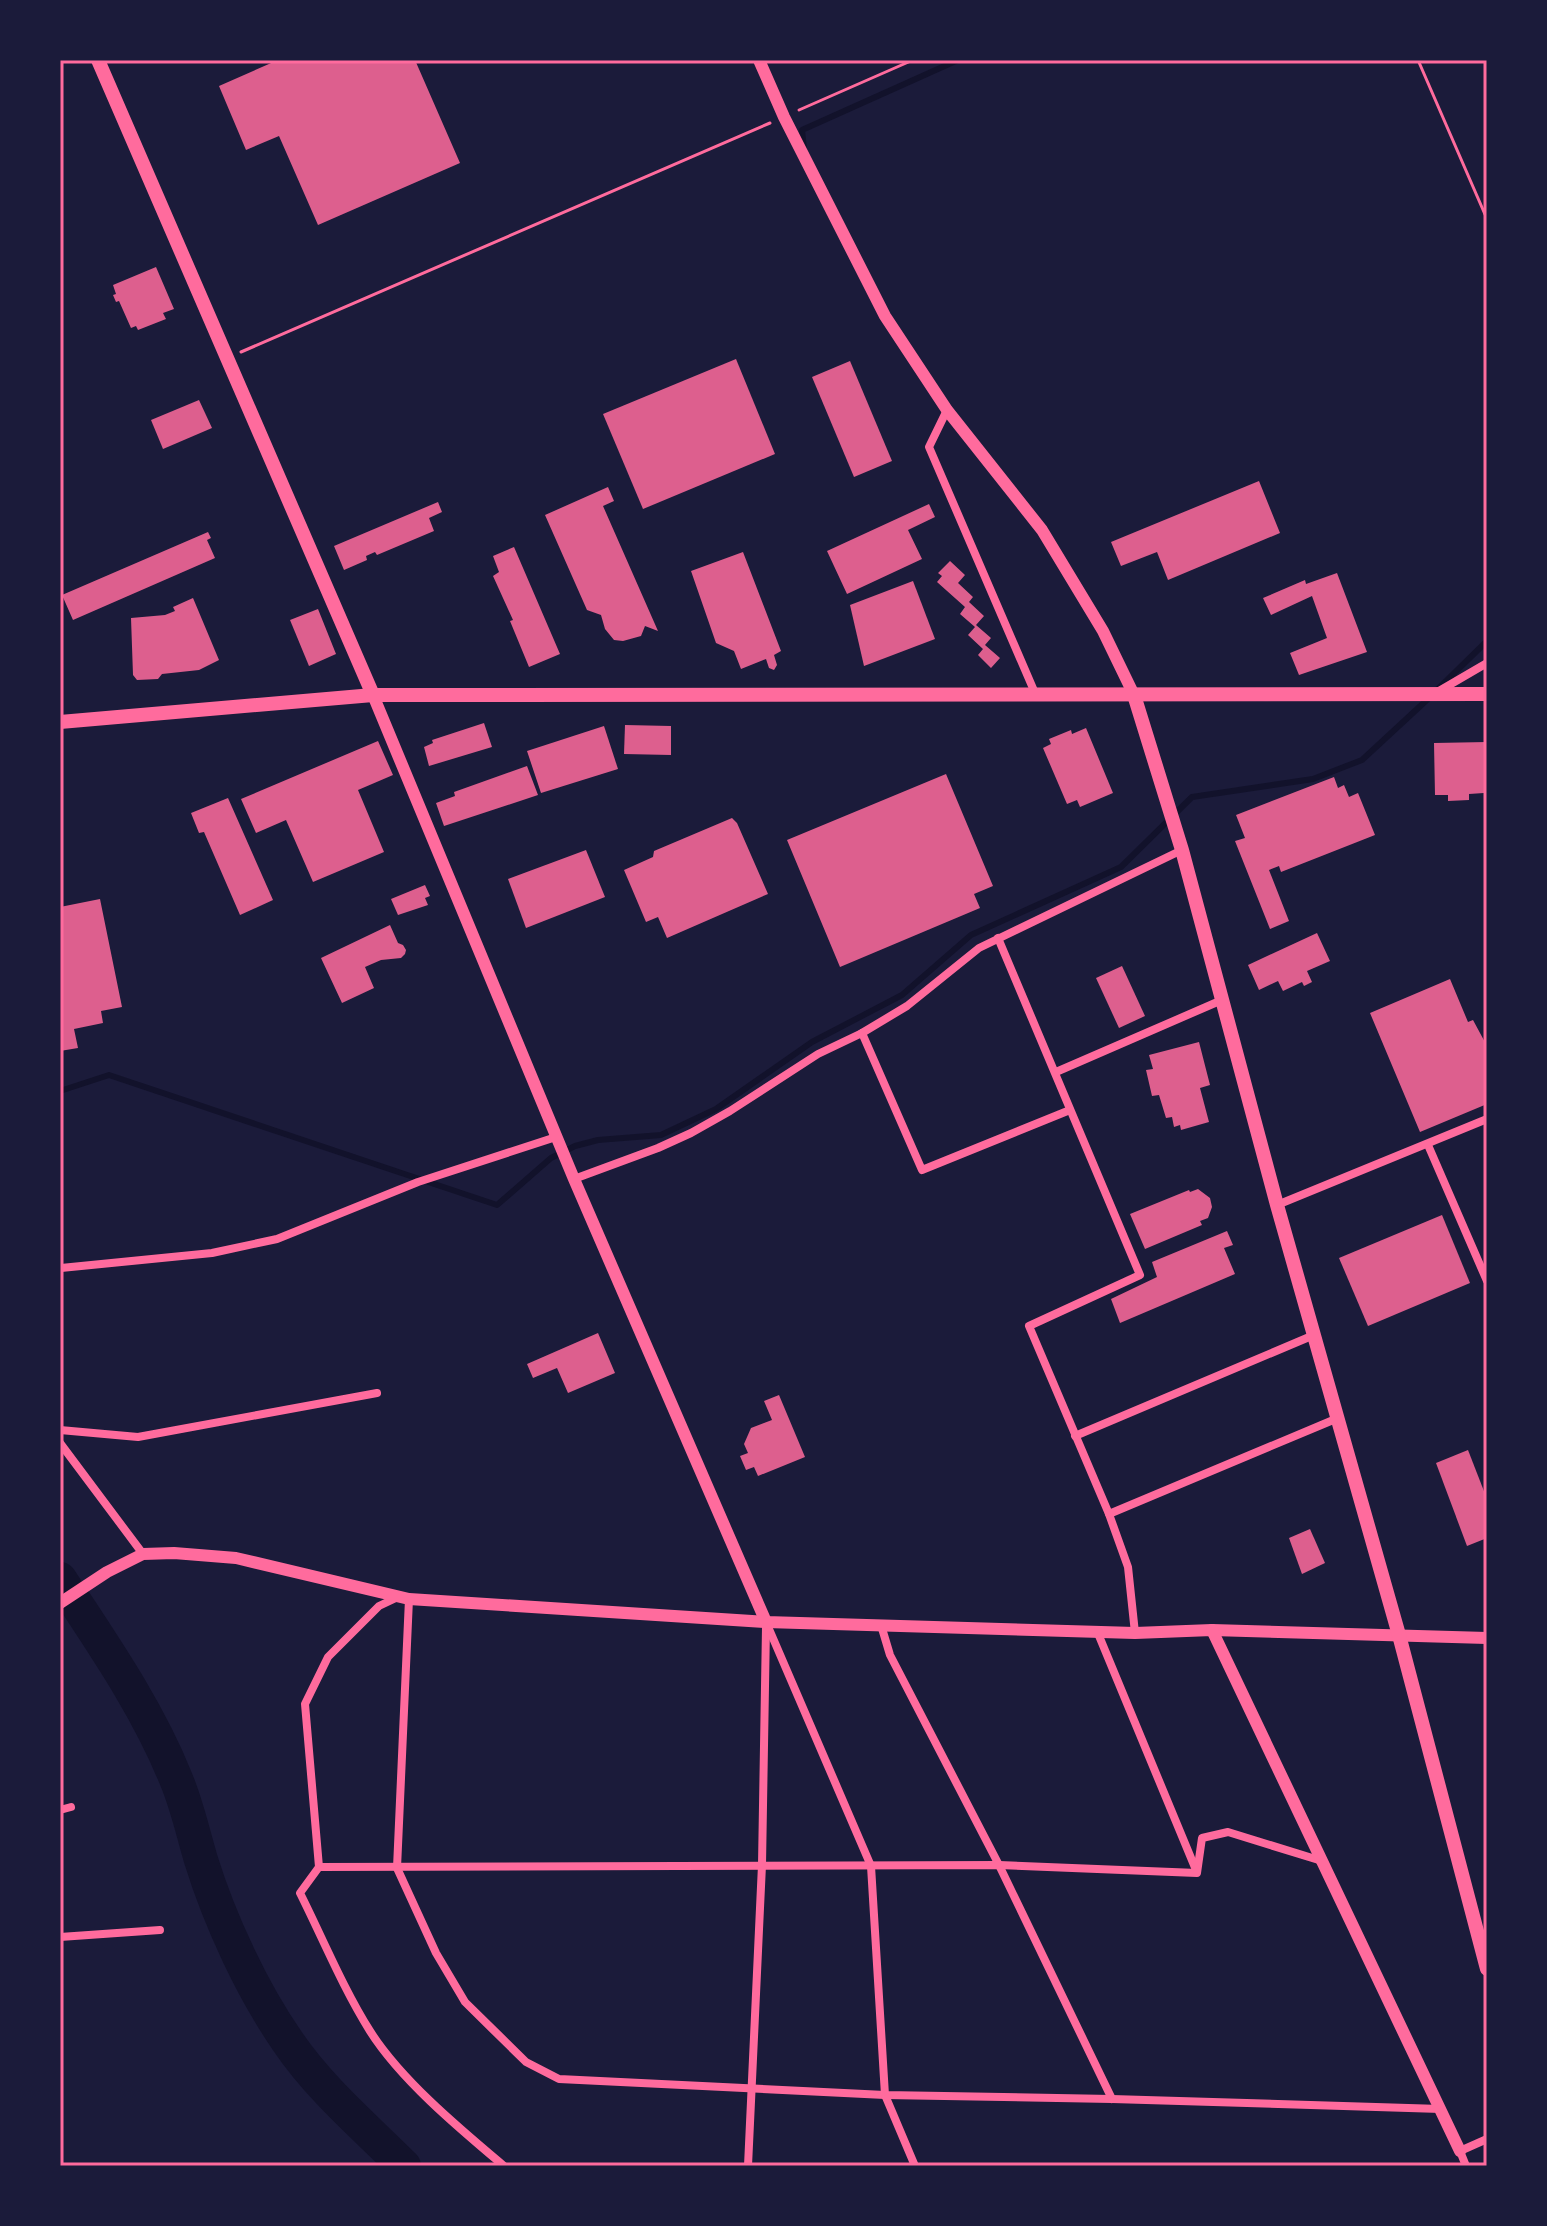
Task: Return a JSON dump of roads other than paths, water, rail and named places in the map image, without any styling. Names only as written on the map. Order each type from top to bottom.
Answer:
[{"type":"main road","points":[[98,60],[373,695]]},
{"type":"main road","points":[[60,722],[373,695],[1487,694]]},
{"type":"main road","points":[[1134,695],[1182,850],[1277,1205],[1399,1635],[1487,1969]]},
{"type":"street","points":[[759,60],[784,117],[885,316],[947,410],[1042,530],[1103,631],[1134,695]]},
{"type":"street","points":[[947,410],[929,447],[1035,693]]},
{"type":"street","points":[[1432,695],[1487,663]]},
{"type":"street","points":[[373,695],[556,1137],[871,1866],[885,2095],[915,2166]]},
{"type":"street","points":[[574,1179],[691,1133],[818,1054],[862,1033],[907,1006],[979,948],[1182,850]]},
{"type":"street","points":[[998,938],[1140,1275],[1029,1326],[1109,1514],[1128,1567],[1135,1633]]},
{"type":"street","points":[[1056,1072],[1222,1000]]},
{"type":"street","points":[[862,1033],[922,1170],[1070,1110]]},
{"type":"street","points":[[1277,1205],[1487,1119]]},
{"type":"street","points":[[61,1268],[212,1253],[277,1239],[418,1182],[556,1137]]},
{"type":"street","points":[[1428,1145],[1487,1281]]},
{"type":"street","points":[[1075,1436],[1314,1335]]},
{"type":"street","points":[[60,1430],[138,1437],[377,1393]]},
{"type":"street","points":[[1109,1514],[1338,1418]]},
{"type":"street","points":[[60,1443],[143,1554]]},
{"type":"street","points":[[60,1603],[107,1572],[143,1554],[174,1553],[236,1558],[404,1598],[766,1622],[1135,1633],[1212,1630],[1487,1638]]},
{"type":"street","points":[[404,1598],[379,1606],[328,1657],[305,1704],[319,1867],[300,1893],[370,2030],[390,2059],[467,2135],[504,2166]]},
{"type":"street","points":[[404,1598],[397,1868],[436,1953],[465,2002],[526,2062],[559,2079],[885,2095],[1442,2109]]},
{"type":"street","points":[[748,2166],[762,1865],[766,1622]]},
{"type":"street","points":[[881,1625],[890,1655],[999,1865],[1112,2099]]},
{"type":"street","points":[[1212,1630],[1442,2109],[1466,2166]]},
{"type":"street","points":[[1097,1631],[1197,1873]]},
{"type":"street","points":[[60,1810],[71,1807]]},
{"type":"street","points":[[1197,1873],[1202,1838],[1228,1832],[1323,1861]]},
{"type":"street","points":[[319,1867],[999,1865],[1197,1873]]},
{"type":"street","points":[[60,1937],[160,1930]]},
{"type":"street","points":[[1460,2151],[1487,2139]]},
{"type":"waterway","points":[[804,149],[802,130],[958,60]]},
{"type":"waterway","points":[[1437,690],[1487,641]]},
{"type":"waterway","points":[[60,1091],[109,1075],[497,1205],[551,1158],[575,1146],[598,1140],[661,1135],[716,1109],[812,1042],[902,995],[971,935],[1121,867],[1192,797],[1313,779],[1362,760],[1429,698]]},
{"type":"waterway","points":[[60,1579],[152,1726],[176,1779],[218,1907],[262,2000],[314,2076],[404,2166]]}]
